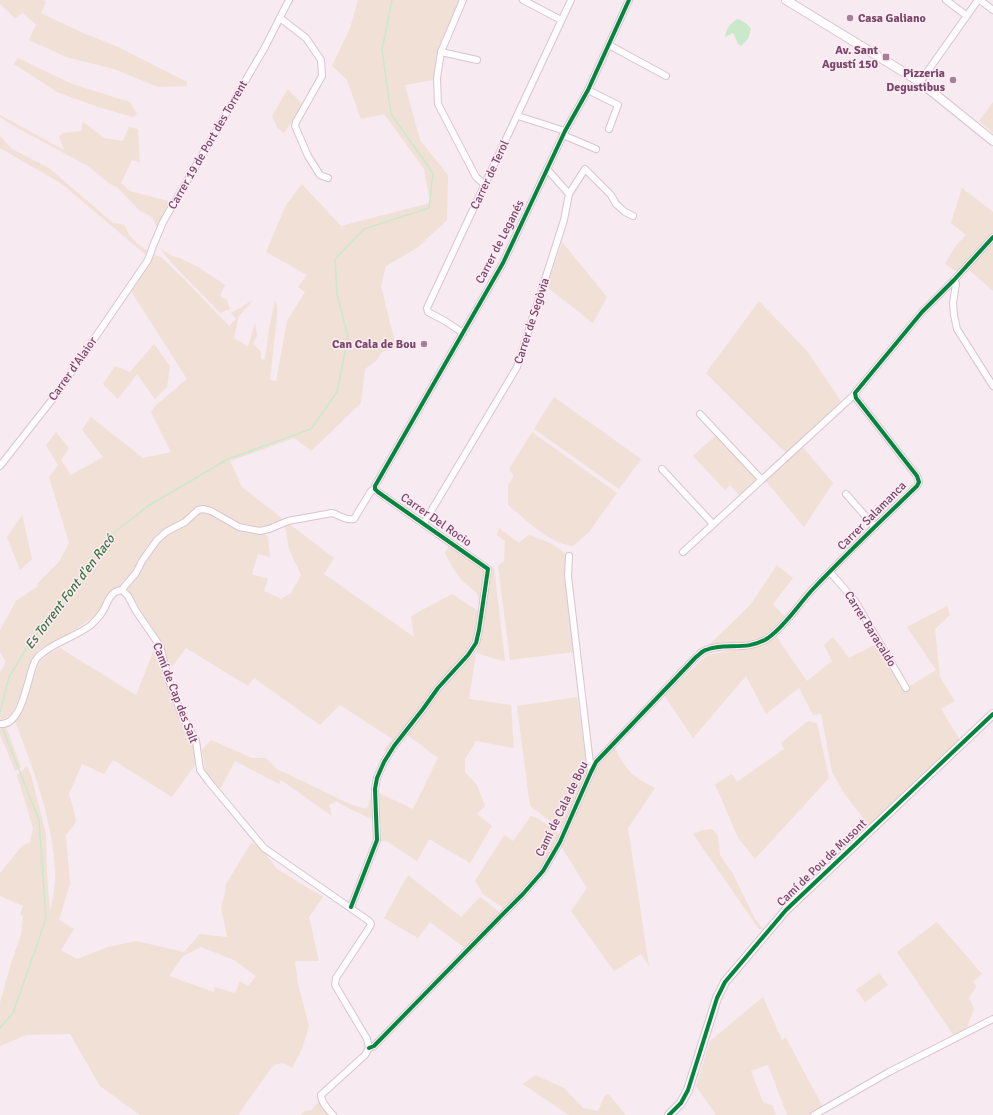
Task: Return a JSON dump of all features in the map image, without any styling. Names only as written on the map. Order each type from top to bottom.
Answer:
[{"type":"street","name":"Carrer 19 de Port des Torrent","points":[[127,290],[148,260],[163,222],[264,47],[289,0]]},
{"type":"street","points":[[463,0],[441,52],[437,78],[438,104],[476,177],[485,185]]},
{"type":"street","points":[[523,0],[561,20]]},
{"type":"street","name":"Carrer de Terol","points":[[463,333],[428,312],[427,308],[571,0]]},
{"type":"street","name":"Carrer de Leganés","points":[[122,590],[136,573],[148,551],[157,540],[166,532],[185,522],[198,510],[203,509],[211,512],[239,527],[260,531],[288,521],[332,513],[338,514],[345,519],[354,519],[375,487],[503,263],[564,133],[588,90],[629,0]]},
{"type":"street","points":[[786,0],[920,82],[993,141]]},
{"type":"street","points":[[946,0],[967,16]]},
{"type":"street","points":[[920,82],[979,0],[993,10]]},
{"type":"street","points":[[280,18],[306,38],[321,60],[322,76],[295,126],[308,156],[320,175],[328,178]]},
{"type":"street","points":[[609,45],[666,76]]},
{"type":"street","points":[[441,52],[477,60]]},
{"type":"street","points":[[588,90],[618,105],[609,129]]},
{"type":"street","points":[[518,116],[564,133],[596,149]]},
{"type":"street","points":[[547,169],[569,194]]},
{"type":"street","name":"Carrer de Segòvia","points":[[424,523],[517,367],[562,227],[569,194],[585,169],[611,195],[616,204],[624,212],[633,216]]},
{"type":"street","points":[[683,552],[854,395],[922,312],[954,280],[993,236]]},
{"type":"street","points":[[954,280],[956,284],[953,303],[957,330],[993,386]]},
{"type":"street","name":"Carrer d'Alaior","points":[[0,466],[55,396],[127,290]]},
{"type":"street","name":"Carrer Salamanca","points":[[775,632],[830,572],[917,486],[919,478],[854,395]]},
{"type":"street","points":[[700,414],[761,479]]},
{"type":"street","points":[[662,468],[713,524]]},
{"type":"street","name":"Carrer Del Rocio","points":[[351,908],[376,840],[375,789],[377,778],[384,762],[394,746],[438,688],[468,655],[476,643],[488,569],[378,492],[375,487]]},
{"type":"street","points":[[846,494],[875,527]]},
{"type":"street","points":[[569,556],[568,576],[590,772]]},
{"type":"street","name":"Carrer Baracaldo","points":[[830,572],[855,601],[906,688]]},
{"type":"street","points":[[0,724],[10,722],[19,709],[35,662],[42,653],[74,636],[92,624],[102,614],[112,595],[117,591],[122,590]]},
{"type":"street","name":"Camí de Cap des Salt","points":[[122,590],[128,596],[136,611],[160,646],[169,681],[181,713],[196,741],[200,770],[264,848],[366,918],[371,924],[336,978],[335,985],[367,1039],[369,1048]]},
{"type":"street","name":"Camí de Cala de Bou","points":[[369,1048],[374,1046],[523,894],[543,870],[560,842],[590,772],[602,754],[704,650],[757,644],[775,632]]},
{"type":"street","name":"Camí de Pou de Musont","points":[[669,1115],[681,1103],[688,1090],[717,998],[725,982],[786,910],[993,714]]},
{"type":"street","points":[[814,1115],[889,1072],[993,1019]]},
{"type":"street","points":[[333,1115],[321,1099],[321,1095],[365,1055],[369,1048]]},
{"type":"shaded area","points":[[0,0],[43,0],[46,2],[41,13],[83,33],[118,47],[187,82],[187,86],[158,87],[114,69],[66,57],[29,40],[36,25],[23,13],[15,18],[0,4]]},
{"type":"shaded area","points":[[358,0],[459,0],[438,52],[434,80],[405,85],[420,140],[448,175],[447,220],[417,248],[386,266],[381,286],[396,347],[382,352],[377,360],[365,369],[361,403],[311,451],[294,438],[230,461],[242,487],[284,520],[270,527],[252,528],[234,522],[202,505],[180,522],[156,534],[129,576],[120,586],[110,592],[98,613],[72,632],[38,650],[11,715],[2,720],[0,719],[0,672],[6,662],[0,652],[0,630],[16,601],[38,586],[37,584],[59,562],[69,543],[49,477],[58,465],[46,445],[56,432],[69,448],[61,460],[71,475],[103,457],[82,430],[91,417],[143,458],[171,452],[151,412],[155,406],[187,379],[131,291],[155,255],[161,257],[184,279],[229,326],[236,319],[231,313],[253,300],[239,316],[234,338],[248,347],[255,322],[257,336],[253,343],[261,352],[261,359],[265,360],[269,329],[275,301],[277,306],[277,316],[270,380],[276,381],[287,321],[305,292],[298,287],[307,275],[266,252],[286,205],[302,184],[341,226],[430,203],[424,169],[384,114],[361,119],[347,80],[332,66],[350,28]]},
{"type":"shaded area","points":[[738,19],[746,23],[751,29],[748,39],[741,46],[737,43],[733,33],[725,37],[729,26]]},
{"type":"shaded area","points":[[18,58],[72,84],[130,102],[137,114],[133,117],[98,107],[57,92],[14,64]]},
{"type":"shaded area","points":[[288,89],[303,105],[284,133],[277,127],[272,116]]},
{"type":"shaded area","points":[[993,102],[993,133],[979,121]]},
{"type":"shaded area","points":[[0,115],[64,150],[59,136],[63,133],[81,131],[83,122],[104,138],[123,141],[129,127],[138,129],[140,163],[132,160],[121,183],[130,191],[172,202],[158,230],[152,217],[139,210],[117,187],[110,184],[88,166],[12,125],[0,117]]},
{"type":"shaded area","points":[[0,136],[12,149],[49,168],[113,223],[122,224],[125,226],[129,235],[139,245],[148,251],[146,255],[62,184],[0,148]]},
{"type":"shaded area","points":[[962,188],[993,212],[993,232],[957,272],[945,264],[955,247],[966,235],[951,223]]},
{"type":"shaded area","points":[[993,240],[993,291],[968,269]]},
{"type":"shaded area","points":[[562,242],[607,297],[593,323],[547,287]]},
{"type":"shaded area","points":[[160,248],[172,256],[180,258],[198,267],[225,285],[220,296],[227,300],[230,309],[220,313],[170,261]]},
{"type":"shaded area","points":[[759,301],[807,351],[841,401],[786,453],[706,373]]},
{"type":"shaded area","points":[[154,344],[170,366],[167,387],[155,399],[137,374],[118,399],[103,384],[115,366],[130,372]]},
{"type":"shaded area","points":[[554,397],[641,459],[619,489],[534,429]]},
{"type":"shaded area","points":[[532,432],[617,493],[589,532],[573,546],[555,541],[547,536],[508,505],[508,485],[514,476],[509,469]]},
{"type":"shaded area","points":[[717,434],[758,479],[740,496],[730,485],[725,490],[693,456]]},
{"type":"shaded area","points":[[802,446],[833,483],[804,527],[766,481]]},
{"type":"shaded area","points":[[203,512],[263,533],[268,537],[270,557],[258,554],[252,574],[268,579],[264,591],[281,599],[291,593],[301,575],[289,549],[285,526],[288,523],[334,558],[324,574],[414,637],[411,616],[452,594],[478,611],[478,595],[459,577],[445,553],[450,544],[486,569],[474,641],[467,654],[388,751],[383,751],[392,739],[340,705],[320,725],[254,678],[248,686],[186,648],[171,668],[162,643],[128,590],[129,585],[163,537],[186,525],[196,514]]},
{"type":"shaded area","points":[[22,515],[32,559],[20,570],[7,537]]},
{"type":"shaded area","points":[[499,528],[519,543],[529,535],[545,541],[560,549],[567,557],[574,652],[510,660],[498,566],[504,561],[505,541],[497,535]]},
{"type":"shaded area","points":[[777,565],[793,578],[773,604],[785,617],[764,637],[739,644],[710,644],[751,604]]},
{"type":"shaded area","points":[[493,566],[505,661],[476,653],[481,638]]},
{"type":"shaded area","points":[[947,606],[950,615],[935,629],[940,677],[955,701],[941,709],[960,740],[869,826],[844,793],[832,772],[821,714],[813,715],[799,688],[766,714],[746,676],[693,738],[664,695],[707,655],[764,645],[776,636],[807,681],[832,661],[824,645],[833,637],[849,658],[878,643],[905,689],[936,670],[907,627]]},
{"type":"shaded area","points":[[156,645],[169,686],[192,740],[197,758],[195,765],[172,797],[113,760],[104,774],[82,764],[69,794],[76,822],[66,835],[70,884],[59,920],[74,929],[61,950],[77,959],[108,947],[136,941],[184,952],[200,934],[227,937],[221,907],[226,884],[251,843],[259,845],[277,869],[323,897],[309,917],[319,961],[295,961],[298,984],[309,1026],[302,1049],[292,1068],[282,1063],[272,1067],[238,1115],[140,1115],[100,1086],[70,1034],[26,1035],[0,1046],[0,1003],[11,963],[21,935],[23,916],[20,914],[23,906],[0,896],[0,873],[22,846],[30,842],[33,828],[17,775],[27,766],[31,775],[46,834],[50,912],[55,879],[53,850],[46,812],[35,775],[15,721],[23,708],[39,663],[47,655],[60,648],[136,695]],"holes":[[[201,947],[234,960],[256,976],[248,986],[240,981],[235,993],[215,987],[214,992],[169,976],[183,956]]]},
{"type":"shaded area","points":[[476,653],[469,699],[511,705],[514,748],[476,741],[465,759],[465,772],[477,785],[485,806],[477,814],[492,826],[470,863],[429,839],[417,861],[388,842],[381,841],[379,793],[413,809],[438,758],[406,734],[428,708],[438,693]]},
{"type":"shaded area","points":[[577,697],[588,771],[562,830],[530,806],[517,706]]},
{"type":"shaded area","points":[[808,721],[817,723],[829,778],[755,859],[738,838],[715,784],[732,774],[737,782],[784,749],[781,743]]},
{"type":"shaded area","points":[[0,726],[6,727],[21,767],[15,771],[0,734]]},
{"type":"shaded area","points":[[211,740],[252,758],[266,758],[277,769],[352,805],[367,809],[373,790],[375,838],[373,837],[372,819],[336,801],[329,805],[332,816],[281,780],[279,784],[235,761],[219,791],[205,770],[202,750]]},
{"type":"shaded area","points":[[615,747],[622,762],[630,772],[640,780],[655,788],[628,828],[649,966],[641,954],[614,971],[571,911],[587,888],[561,846],[597,768]]},
{"type":"shaded area","points":[[531,816],[539,819],[560,835],[560,839],[542,869],[505,909],[483,894],[475,881],[504,835],[513,841]]},
{"type":"shaded area","points":[[712,829],[718,836],[720,855],[733,874],[755,919],[763,929],[759,929],[693,834],[702,830]]},
{"type":"shaded area","points":[[408,875],[461,917],[480,897],[501,913],[465,948],[430,922],[418,938],[384,918]]},
{"type":"shaded area","points":[[937,922],[982,974],[973,982],[976,987],[969,998],[974,1008],[967,1028],[954,1036],[897,952]]},
{"type":"shaded area","points":[[879,973],[888,985],[865,1002],[856,990]]},
{"type":"shaded area","points":[[763,997],[782,1040],[786,1038],[823,1107],[810,1115],[787,1115],[768,1065],[751,1071],[763,1102],[773,1106],[776,1115],[716,1115],[696,1086],[710,1041]]},
{"type":"shaded area","points":[[535,1075],[564,1088],[583,1108],[598,1111],[604,1097],[608,1094],[626,1115],[569,1115],[523,1084]]},
{"type":"shaded area","points":[[317,1103],[332,1115],[300,1115],[305,1111],[312,1110]]},
{"type":"waterway","name":"Es Torrent Font d'en Racó","points":[[0,712],[9,677],[29,644],[111,535],[148,506],[228,459],[311,429],[337,392],[348,337],[337,294],[335,259],[364,229],[429,208],[433,173],[391,114],[382,50],[392,0]]},
{"type":"waterway","name":"Es Torrent Font d'en Racó","points":[[0,1028],[13,1013],[46,919],[39,820],[2,727]]},
{"type":"cycle path","points":[[351,907],[377,840],[375,789],[377,778],[384,762],[394,746],[438,688],[468,655],[476,643],[488,569],[378,492],[375,489],[375,486],[503,263],[565,131],[588,90],[629,0]]},
{"type":"cycle path","points":[[369,1048],[374,1046],[523,894],[543,871],[560,842],[596,762],[696,657],[703,651],[713,648],[752,645],[768,638],[786,621],[807,595],[917,486],[919,482],[917,476],[856,398],[855,393],[922,312],[954,280],[993,237]]},
{"type":"cycle path","points":[[669,1115],[681,1103],[688,1090],[717,998],[725,982],[786,910],[993,714]]},
{"type":"place","name":"Casa Galiano","points":[[850,18]]},
{"type":"place","name":"Av. Sant Agustí 150","points":[[886,57]]},
{"type":"place","name":"Pizzeria Degustibus","points":[[953,80]]},
{"type":"place","name":"Can Cala de Bou","points":[[424,344]]}]
